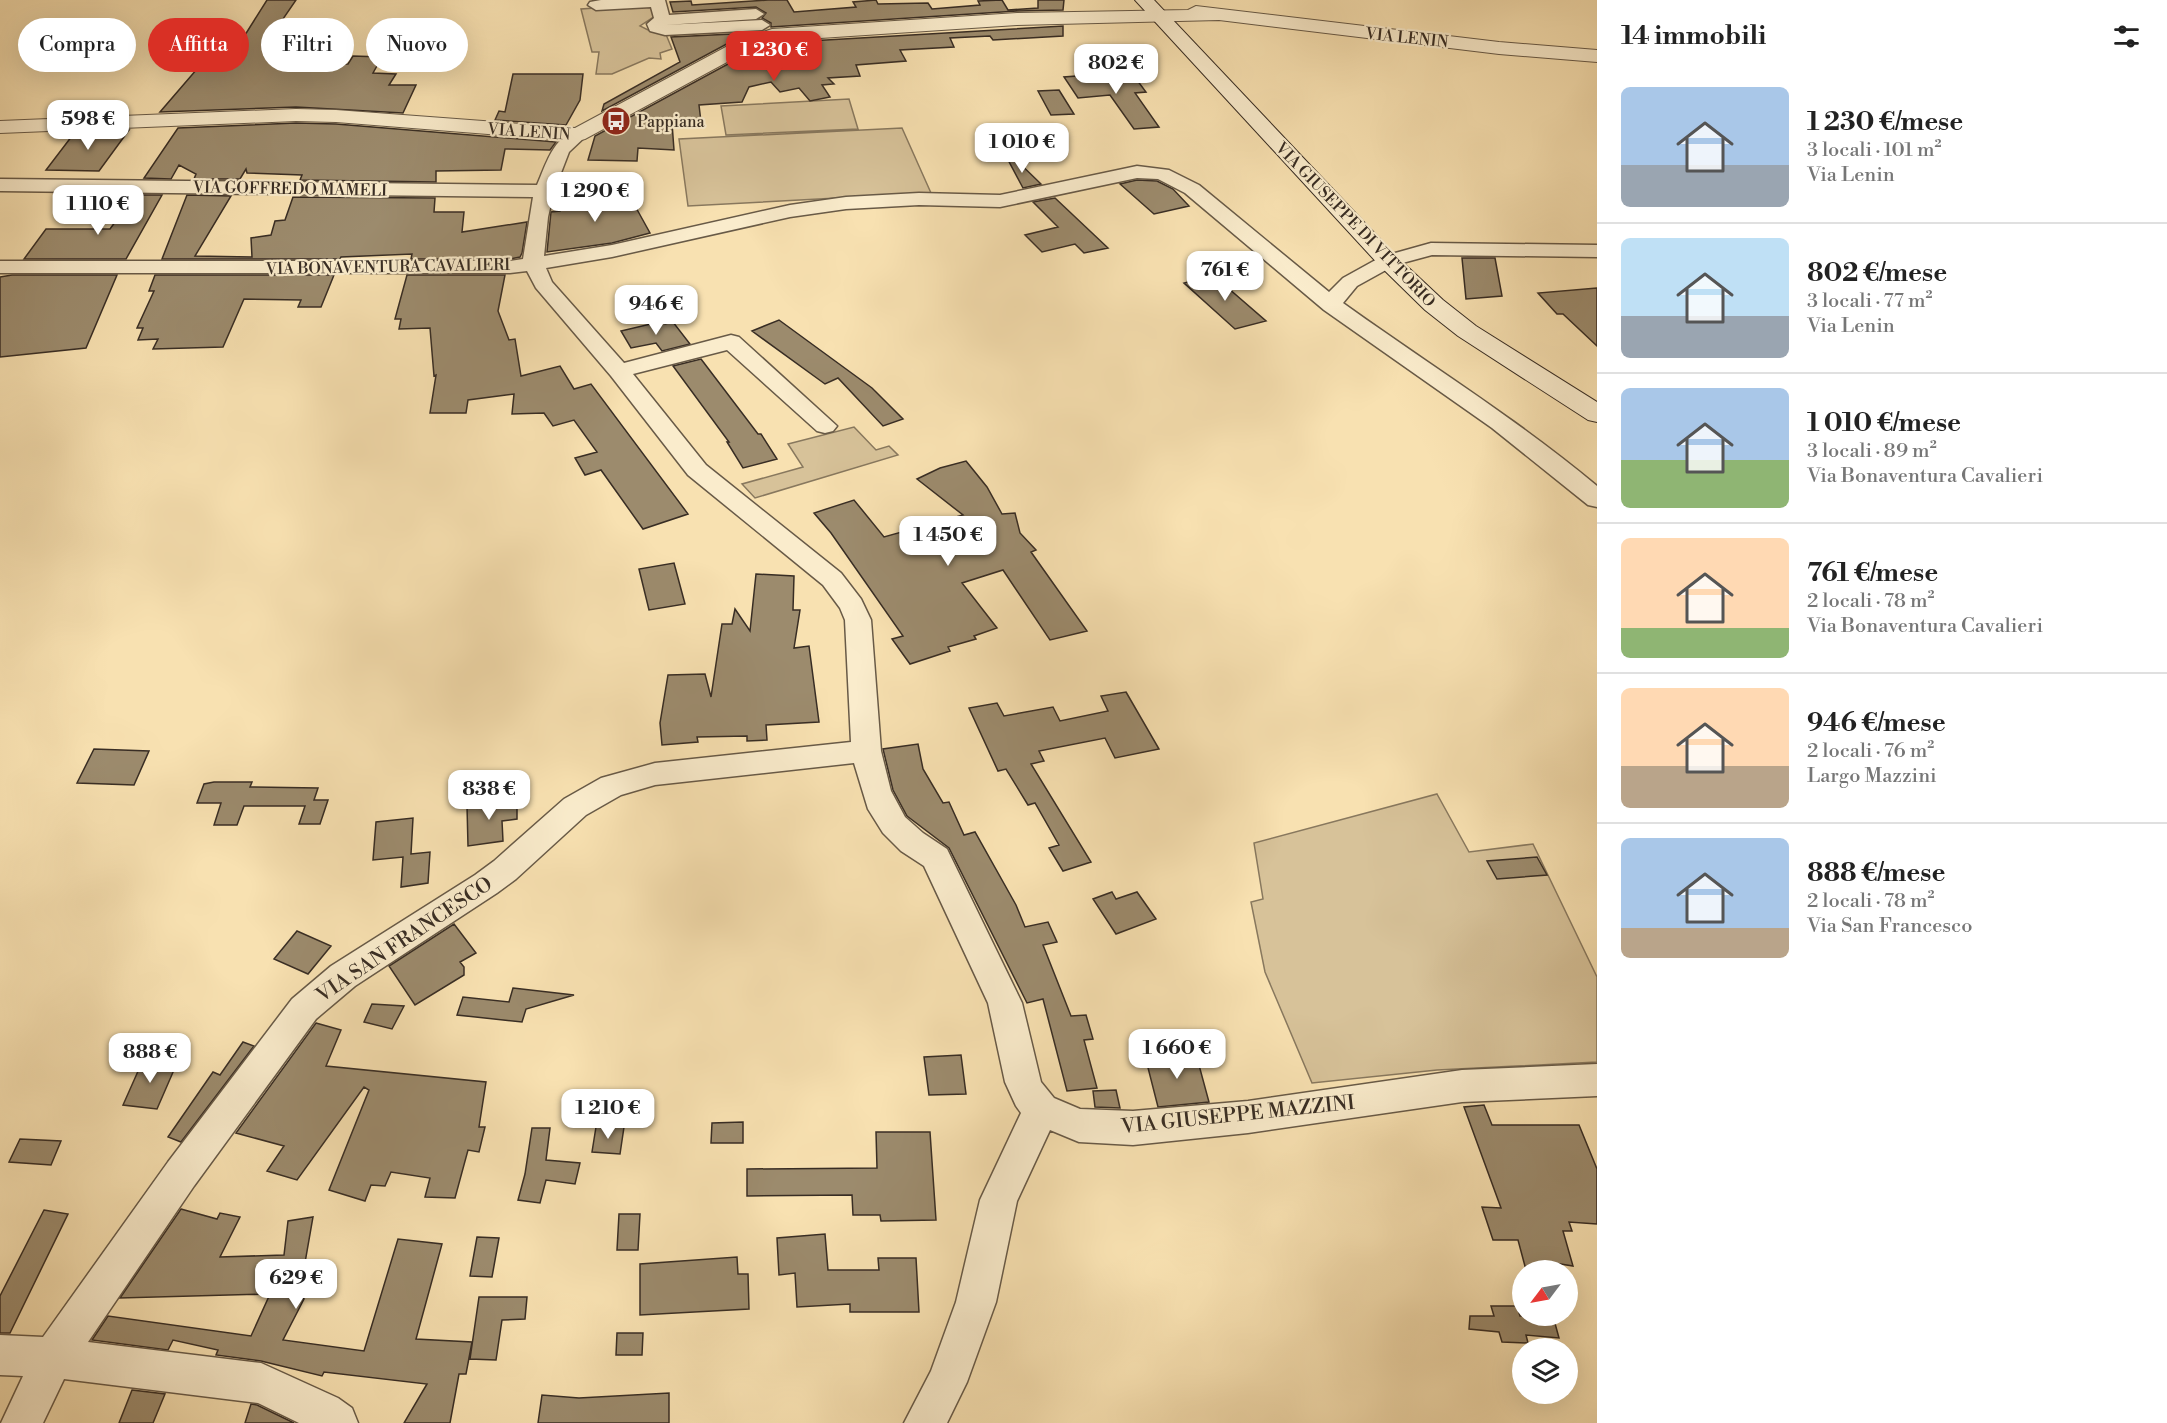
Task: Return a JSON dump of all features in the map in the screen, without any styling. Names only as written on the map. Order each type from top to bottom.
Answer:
[{"type":"street","points":[[747,0],[761,25]]},
{"type":"street","points":[[596,5],[658,2],[662,20],[761,25]]},
{"type":"street","name":"VIA LENIN","points":[[1106,17],[1148,4],[1218,15],[1499,48],[1597,56]]},
{"type":"street","name":"VIA GIUSEPPE DI VITTORIO","points":[[1148,4],[1388,261],[1434,305],[1467,331],[1597,414]]},
{"type":"street","name":"VIA LENIN","points":[[0,127],[296,115],[336,116],[578,135],[744,45],[761,25],[924,24],[1106,17],[1147,25],[1179,39],[1186,22],[1218,15]]},
{"type":"street","points":[[578,135],[561,150],[544,191],[538,217],[533,262],[543,284],[619,370],[697,470],[813,562],[832,579],[852,604],[858,620],[866,752],[883,809],[894,825],[912,842],[936,858],[1005,1003],[1023,1082],[1028,1095],[1041,1109],[999,1200],[976,1302],[947,1382],[925,1423]]},
{"type":"street","name":"VIA BONAVENTURA CAVALIERI","points":[[0,267],[510,267],[612,251],[781,213],[846,202],[919,199],[1000,201],[1121,174],[1148,171],[1174,178],[1192,189],[1332,305],[1498,419],[1597,499]]},
{"type":"street","name":"VIA GOFFREDO MAMELI","points":[[0,185],[544,191]]},
{"type":"street","points":[[1332,305],[1337,295],[1350,282],[1388,261],[1431,249],[1597,251]]},
{"type":"street","points":[[619,370],[731,342],[825,426]]},
{"type":"street","name":"VIA SAN FRANCESCO","points":[[22,1423],[53,1358],[181,1174],[304,1009],[343,976],[486,884],[505,870],[575,807],[612,786],[656,774],[866,752]]},
{"type":"street","name":"VIA GIUSEPPE MAZZINI","points":[[1041,1109],[1079,1125],[1133,1128],[1248,1117],[1462,1086],[1597,1080]]},
{"type":"street","points":[[0,1354],[53,1358],[261,1383],[323,1413],[337,1423]]},
{"type":"shaded area","points":[[653,4],[655,16],[640,26],[652,32],[665,32],[672,49],[660,53],[661,59],[649,58],[612,74],[596,74],[599,52],[592,52],[581,9]]},
{"type":"shaded area","points":[[849,99],[858,129],[726,135],[721,106]]},
{"type":"shaded area","points":[[902,128],[931,193],[688,206],[679,139]]},
{"type":"shaded area","points":[[854,427],[876,450],[889,446],[898,455],[755,498],[742,484],[803,467],[788,444]]},
{"type":"shaded area","points":[[1437,794],[1469,852],[1533,844],[1597,977],[1597,1062],[1437,1070],[1312,1083],[1265,972],[1251,902],[1263,899],[1254,843]]},
{"type":"building","points":[[267,0],[296,0],[284,18],[261,18],[261,72],[354,72],[354,56],[366,56],[366,72],[396,74],[389,85],[416,85],[403,113],[296,107],[160,112],[194,72],[249,72],[249,29]]},
{"type":"building","points":[[787,0],[794,12],[856,7],[853,2],[876,0],[878,4],[928,3],[932,9],[980,5],[978,1],[1002,0],[1008,10],[1038,8],[1038,0],[1064,0],[1063,10],[771,27],[771,23],[762,18],[766,13],[756,7],[673,12],[670,2],[691,1],[692,5]]},
{"type":"building","points":[[1063,26],[1063,36],[993,40],[990,36],[950,38],[954,47],[900,50],[906,61],[856,65],[860,76],[828,78],[834,84],[822,85],[830,97],[810,101],[799,88],[780,92],[771,82],[749,87],[742,102],[699,105],[701,122],[672,123],[674,150],[638,148],[637,161],[588,160],[595,136],[752,51],[775,43]]},
{"type":"building","points":[[754,33],[736,39],[602,111],[604,104],[680,62],[671,37]]},
{"type":"building","points":[[1131,72],[1146,92],[1135,93],[1159,127],[1134,129],[1110,95],[1078,98],[1064,77]]},
{"type":"building","points":[[513,74],[583,74],[580,100],[566,125],[495,120],[499,111],[505,112]]},
{"type":"building","points":[[1059,90],[1074,114],[1051,115],[1038,91]]},
{"type":"building","points":[[296,123],[336,124],[556,142],[550,150],[505,149],[501,170],[436,171],[436,182],[300,180],[302,175],[247,173],[246,169],[240,179],[194,179],[196,174],[179,165],[171,179],[144,178],[178,128]]},
{"type":"building","points":[[129,130],[99,171],[46,170],[75,132]]},
{"type":"building","points":[[1010,154],[1041,184],[1023,188],[1006,156]]},
{"type":"building","points":[[1137,180],[1157,181],[1173,189],[1189,206],[1154,214],[1120,184]]},
{"type":"building","points":[[135,195],[162,195],[126,259],[24,259],[46,229],[110,229]]},
{"type":"building","points":[[187,195],[231,196],[195,256],[252,257],[251,238],[271,235],[275,221],[285,220],[293,197],[435,198],[434,212],[464,212],[462,232],[527,222],[522,253],[520,257],[510,259],[411,259],[412,254],[341,257],[340,259],[162,259]]},
{"type":"building","points":[[629,195],[650,233],[612,243],[547,252],[551,212],[560,211],[562,201]]},
{"type":"building","points":[[1055,198],[1108,248],[1084,253],[1075,244],[1042,252],[1025,235],[1058,227],[1033,202]]},
{"type":"building","points":[[1462,258],[1495,258],[1502,296],[1466,299]]},
{"type":"building","points":[[117,275],[86,348],[0,357],[0,277]]},
{"type":"building","points":[[155,275],[334,275],[321,307],[298,307],[301,300],[244,299],[223,347],[153,349],[158,339],[138,340],[143,328],[137,328],[154,291],[149,291]]},
{"type":"building","points":[[407,275],[505,275],[498,311],[509,340],[515,339],[521,376],[560,366],[574,389],[591,384],[688,514],[643,529],[601,470],[585,475],[575,458],[597,452],[574,420],[553,426],[544,413],[512,414],[514,394],[468,400],[466,413],[430,413],[436,375],[434,376],[430,328],[399,329],[401,319],[395,319]]},
{"type":"building","points":[[1213,275],[1266,321],[1235,329],[1184,283]]},
{"type":"building","points":[[1597,288],[1597,346],[1563,314],[1557,314],[1538,293]]},
{"type":"building","points":[[779,320],[872,388],[903,419],[883,426],[838,378],[825,384],[752,331]]},
{"type":"building","points":[[663,321],[665,324],[673,322],[690,344],[662,351],[656,343],[631,348],[621,331]]},
{"type":"building","points":[[701,359],[758,434],[761,434],[777,459],[743,468],[727,442],[729,442],[673,366]]},
{"type":"building","points":[[966,461],[987,487],[1002,514],[1015,513],[1020,533],[1036,550],[1031,552],[1087,631],[1050,640],[1003,570],[962,583],[997,628],[974,636],[976,639],[948,647],[950,651],[910,664],[892,639],[903,636],[831,533],[814,513],[854,500],[884,537],[963,515],[917,479],[940,468]]},
{"type":"building","points":[[674,563],[685,604],[649,610],[639,569]]},
{"type":"building","points":[[756,574],[794,576],[793,610],[800,610],[794,648],[809,646],[819,722],[766,725],[767,740],[747,741],[747,736],[697,737],[698,742],[662,745],[660,723],[668,675],[705,674],[711,697],[722,624],[732,624],[735,609],[750,631]]},
{"type":"building","points":[[1126,692],[1159,749],[1115,758],[1105,738],[1039,751],[1044,761],[1031,764],[1091,862],[1063,871],[1049,848],[1059,845],[1035,803],[1028,805],[1006,769],[998,771],[969,708],[997,703],[1004,716],[1053,707],[1060,721],[1108,711],[1101,696]]},
{"type":"building","points":[[918,744],[923,769],[943,803],[949,802],[964,835],[975,832],[1016,905],[1025,927],[1048,922],[1057,942],[1043,945],[1071,1016],[1086,1015],[1093,1039],[1084,1040],[1097,1088],[1067,1091],[1043,999],[1027,1003],[949,848],[907,816],[893,790],[883,749]]},
{"type":"building","points":[[94,749],[149,751],[134,785],[77,783]]},
{"type":"building","points":[[252,782],[250,787],[318,788],[314,800],[328,800],[320,824],[299,824],[305,806],[244,806],[237,825],[214,825],[221,803],[197,803],[204,784]]},
{"type":"building","points":[[517,800],[517,819],[502,821],[503,841],[468,846],[467,806]]},
{"type":"building","points":[[413,818],[411,854],[430,852],[428,883],[401,887],[403,857],[373,860],[376,822]]},
{"type":"building","points":[[1537,857],[1547,875],[1497,879],[1487,861]]},
{"type":"building","points":[[1112,892],[1116,899],[1137,892],[1156,919],[1116,934],[1093,899]]},
{"type":"building","points":[[454,924],[476,953],[460,962],[464,967],[464,975],[415,1005],[389,966]]},
{"type":"building","points":[[297,931],[331,946],[308,974],[274,959]]},
{"type":"building","points":[[513,988],[574,995],[526,1009],[522,1022],[457,1015],[463,997],[509,1002]]},
{"type":"building","points":[[372,1004],[404,1006],[392,1029],[364,1022]]},
{"type":"building","points":[[316,1023],[341,1030],[326,1066],[486,1082],[479,1127],[485,1127],[479,1152],[468,1150],[455,1198],[425,1197],[430,1178],[391,1172],[385,1186],[371,1185],[365,1201],[329,1190],[369,1090],[364,1087],[297,1180],[267,1171],[284,1146],[236,1133]]},
{"type":"building","points":[[243,1042],[254,1046],[181,1142],[168,1137],[213,1072],[220,1075]]},
{"type":"building","points":[[1196,1054],[1209,1102],[1158,1107],[1145,1056]]},
{"type":"building","points":[[961,1055],[966,1094],[929,1095],[924,1057]]},
{"type":"building","points":[[143,1060],[177,1063],[157,1109],[123,1105]]},
{"type":"building","points":[[1116,1090],[1120,1108],[1095,1107],[1093,1091]]},
{"type":"building","points":[[1484,1105],[1492,1125],[1579,1125],[1597,1169],[1597,1224],[1569,1222],[1572,1231],[1563,1231],[1571,1260],[1523,1260],[1518,1240],[1493,1240],[1482,1207],[1501,1208],[1464,1107]]},
{"type":"building","points":[[743,1122],[743,1143],[711,1143],[712,1123]]},
{"type":"building","points":[[596,1127],[624,1127],[620,1154],[592,1152]]},
{"type":"building","points":[[532,1128],[550,1128],[546,1160],[580,1163],[575,1184],[546,1180],[540,1203],[518,1200],[525,1174]]},
{"type":"building","points":[[876,1132],[930,1132],[936,1220],[881,1221],[880,1215],[853,1215],[852,1195],[747,1196],[747,1169],[877,1168]]},
{"type":"building","points":[[20,1139],[61,1141],[51,1165],[9,1162]]},
{"type":"building","points":[[181,1209],[217,1219],[220,1213],[240,1217],[220,1257],[284,1255],[288,1221],[313,1217],[299,1297],[304,1299],[283,1340],[364,1351],[398,1239],[442,1244],[416,1339],[472,1342],[466,1374],[459,1374],[450,1423],[404,1423],[427,1384],[324,1372],[322,1376],[261,1361],[216,1355],[218,1350],[173,1340],[168,1350],[92,1340],[108,1316],[251,1336],[270,1294],[120,1298]]},
{"type":"building","points":[[44,1210],[68,1214],[10,1333],[0,1333],[0,1296]]},
{"type":"building","points":[[619,1214],[640,1214],[638,1250],[617,1250]]},
{"type":"building","points":[[825,1234],[828,1270],[879,1270],[878,1258],[916,1258],[919,1312],[850,1312],[850,1304],[797,1307],[795,1273],[779,1275],[777,1238]]},
{"type":"building","points":[[477,1237],[499,1238],[492,1277],[470,1276]]},
{"type":"building","points":[[737,1257],[738,1274],[748,1274],[749,1309],[640,1315],[640,1264]]},
{"type":"building","points":[[479,1297],[527,1297],[525,1319],[502,1320],[496,1360],[470,1359]]},
{"type":"building","points":[[1491,1306],[1512,1306],[1512,1326],[1556,1326],[1559,1338],[1526,1335],[1527,1338],[1512,1338],[1512,1342],[1502,1342],[1499,1332],[1469,1329],[1470,1316],[1494,1316]]},
{"type":"building","points":[[617,1333],[643,1333],[642,1355],[616,1355]]},
{"type":"building","points":[[132,1390],[165,1394],[153,1423],[119,1423]]},
{"type":"building","points":[[669,1393],[669,1423],[538,1423],[542,1395],[579,1398]]},
{"type":"building","points":[[251,1404],[257,1405],[294,1423],[245,1423]]},
{"type":"place","name":"Pappiana","points":[[616,121]]}]
